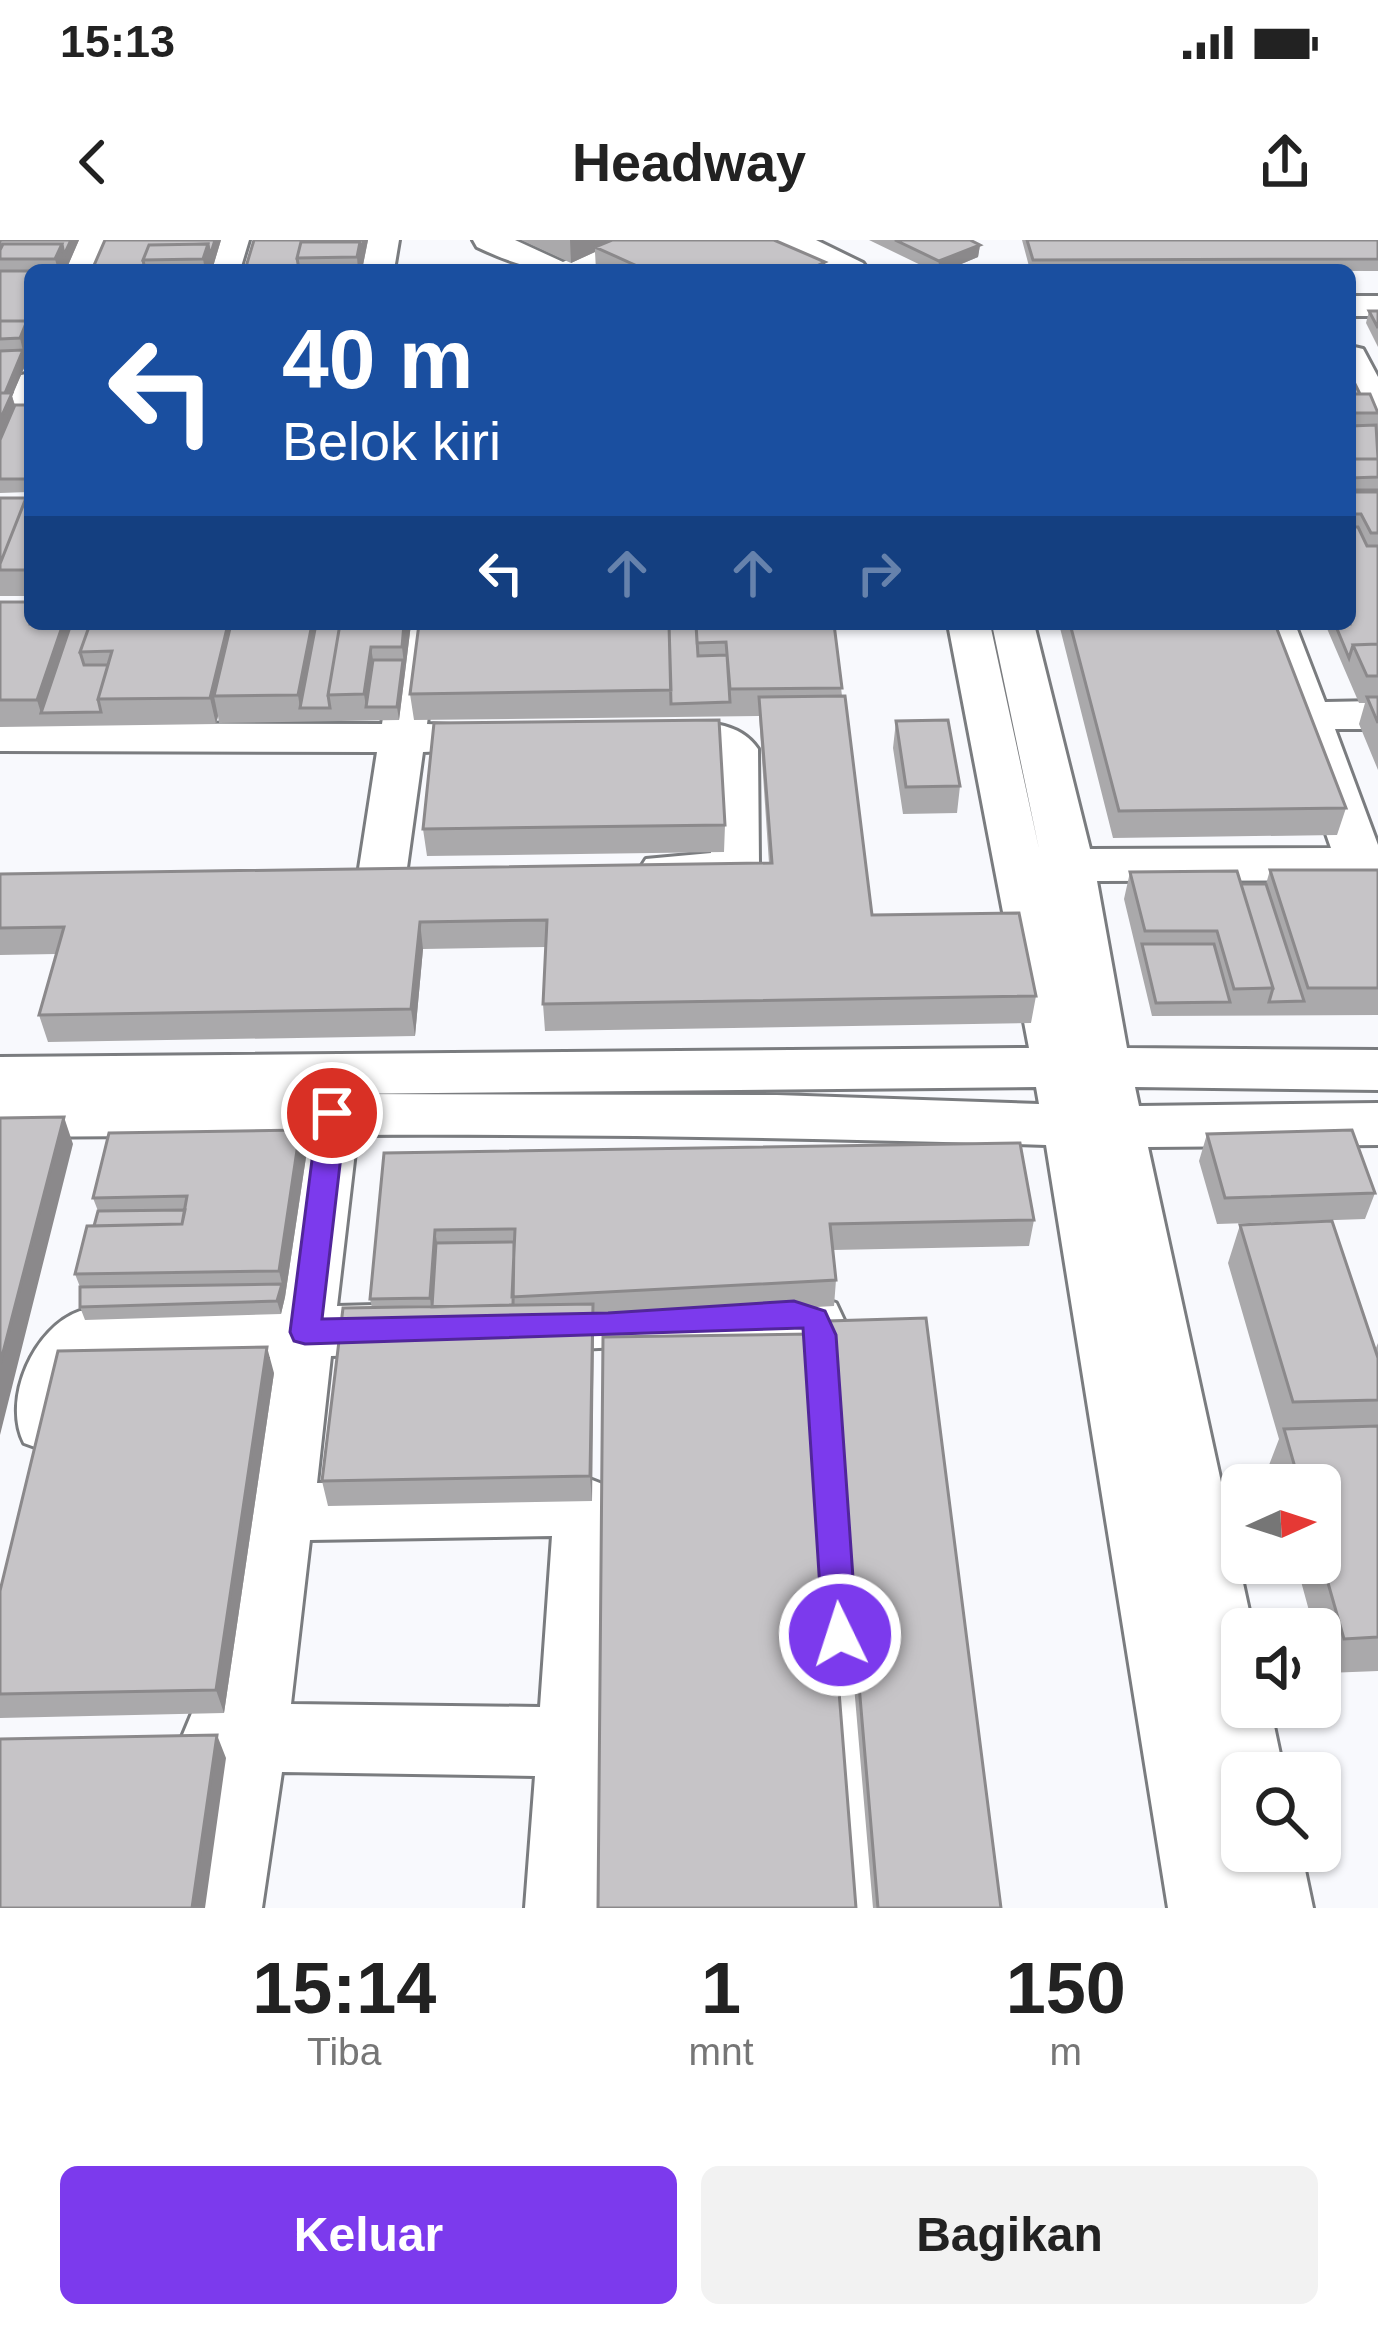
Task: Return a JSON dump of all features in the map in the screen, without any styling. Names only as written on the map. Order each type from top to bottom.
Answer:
[{"type":"street","points":[[489,240],[541,264]]},
{"type":"street","points":[[586,264],[640,240]]},
{"type":"street","points":[[790,240],[839,264]]},
{"type":"street","points":[[381,875],[418,630]]},
{"type":"street","points":[[970,630],[1018,866],[1088,1097],[1243,1752]]},
{"type":"street","points":[[1014,630],[1070,865],[1088,1097],[1206,1908]]},
{"type":"street","points":[[1018,866],[1370,864],[1276,630]]},
{"type":"street","points":[[1308,716],[1378,715]]},
{"type":"street","points":[[0,737],[729,741],[735,749],[739,852],[735,863],[721,869],[608,872]]},
{"type":"street","points":[[0,1116],[778,1116],[1088,1097],[1378,1070]]},
{"type":"street","points":[[0,1077],[1088,1097],[1378,1124]]},
{"type":"street","points":[[224,1908],[252,1736],[332,1113]]},
{"type":"street","points":[[35,1469],[61,1355],[74,1339],[608,1325],[802,1314],[814,1320],[821,1335],[858,1908]]},
{"type":"street","points":[[764,1501],[831,1499]]},
{"type":"street","points":[[278,1512],[652,1504]]},
{"type":"street","points":[[563,1908],[590,1516],[585,1505]]},
{"type":"street","points":[[160,1738],[574,1742]]},
{"type":"street","points":[[1268,1872],[1275,1908]]},
{"type":"building","points":[[0,240],[71,240],[64,255],[62,244],[3,244],[0,250]]},
{"type":"building","points":[[105,240],[215,240],[210,256],[208,244],[149,245],[144,264],[95,264]]},
{"type":"building","points":[[254,240],[364,240],[361,253],[360,242],[301,242],[298,264],[247,264]]},
{"type":"building","points":[[612,240],[774,240],[825,262],[633,264],[595,247]]},
{"type":"building","points":[[895,240],[970,240],[980,245],[939,261]]},
{"type":"building","points":[[1027,240],[1378,240],[1378,259],[1033,260]]},
{"type":"building","points":[[301,242],[360,242],[357,257],[297,258]]},
{"type":"building","points":[[3,244],[62,244],[55,259],[0,259]]},
{"type":"building","points":[[208,244],[203,259],[143,260],[149,245]]},
{"type":"building","points":[[0,271],[24,271],[24,321],[0,321]]},
{"type":"building","points":[[0,321],[24,321],[20,338],[0,339]]},
{"type":"building","points":[[23,350],[5,393],[0,393],[0,351]]},
{"type":"building","points":[[0,393],[12,393],[0,420]]},
{"type":"building","points":[[1356,394],[1370,394],[1378,413],[1356,413]]},
{"type":"building","points":[[15,405],[24,405],[24,479],[0,479],[0,440]]},
{"type":"building","points":[[1376,425],[1378,459],[1356,459],[1356,426]]},
{"type":"building","points":[[1356,459],[1378,459],[1378,477],[1356,478]]},
{"type":"building","points":[[1356,492],[1378,492],[1378,533],[1371,533],[1361,514],[1356,514]]},
{"type":"building","points":[[0,498],[24,498],[24,503],[0,564]]},
{"type":"building","points":[[24,503],[24,570],[0,570]]},
{"type":"building","points":[[1358,527],[1367,546],[1378,546],[1378,644],[1353,645],[1349,658],[1337,630],[1356,630]]},
{"type":"building","points":[[0,602],[24,602],[24,630],[61,630],[37,700],[0,700]]},
{"type":"building","points":[[69,630],[88,630],[80,652],[84,665],[108,665],[98,699],[101,712],[41,713]]},
{"type":"building","points":[[88,630],[227,630],[210,698],[98,699],[112,651],[80,652]]},
{"type":"building","points":[[230,630],[311,630],[298,695],[214,696]]},
{"type":"building","points":[[315,630],[339,630],[330,708],[300,708]]},
{"type":"building","points":[[339,630],[403,630],[402,647],[371,647],[364,694],[328,695]]},
{"type":"building","points":[[418,630],[669,630],[671,690],[410,694]]},
{"type":"building","points":[[669,630],[696,630],[698,656],[727,655],[730,702],[671,704]]},
{"type":"building","points":[[696,630],[835,630],[842,688],[730,689],[726,642],[697,643]]},
{"type":"building","points":[[1072,630],[1277,630],[1346,808],[1119,811]]},
{"type":"building","points":[[1378,644],[1378,676],[1367,676],[1353,645]]},
{"type":"building","points":[[373,660],[403,660],[397,707],[366,707]]},
{"type":"building","points":[[845,696],[872,915],[1019,913],[1036,996],[543,1004],[547,920],[420,922],[411,1009],[39,1015],[64,927],[0,928],[0,874],[772,863],[759,697]]},
{"type":"building","points":[[1367,697],[1378,697],[1378,723]]},
{"type":"building","points":[[719,720],[725,825],[423,829],[434,723]]},
{"type":"building","points":[[948,720],[960,786],[906,787],[896,721]]},
{"type":"building","points":[[1270,870],[1378,870],[1378,988],[1308,988]]},
{"type":"building","points":[[1237,871],[1273,988],[1234,989],[1217,931],[1145,931],[1130,872]]},
{"type":"building","points":[[1241,884],[1266,884],[1304,1001],[1269,1002],[1273,988]]},
{"type":"building","points":[[1142,944],[1214,944],[1230,1002],[1156,1003]]},
{"type":"building","points":[[64,1117],[22,1279],[0,1364],[0,1118]]},
{"type":"building","points":[[300,1130],[279,1271],[75,1274],[87,1226],[182,1224],[187,1196],[93,1198],[109,1133]]},
{"type":"building","points":[[1352,1130],[1375,1193],[1225,1198],[1207,1134]]},
{"type":"building","points":[[1020,1143],[1034,1220],[830,1224],[836,1280],[512,1297],[515,1229],[435,1230],[430,1298],[370,1299],[384,1153]]},
{"type":"building","points":[[185,1210],[182,1224],[94,1226],[98,1211]]},
{"type":"building","points":[[1332,1221],[1378,1358],[1378,1400],[1293,1402],[1240,1225]]},
{"type":"building","points":[[514,1242],[513,1305],[432,1307],[436,1243]]},
{"type":"building","points":[[282,1284],[277,1301],[80,1307],[80,1287]]},
{"type":"building","points":[[593,1304],[590,1476],[322,1481],[343,1308]]},
{"type":"building","points":[[926,1318],[1001,1908],[878,1908],[828,1321]]},
{"type":"building","points":[[811,1334],[856,1908],[598,1908],[603,1337]]},
{"type":"building","points":[[267,1347],[216,1690],[0,1694],[0,1591],[58,1351]]},
{"type":"building","points":[[1378,1426],[1378,1637],[1344,1639],[1341,1608],[1335,1608],[1328,1584],[1341,1584],[1341,1464],[1294,1464],[1284,1429]]},
{"type":"building","points":[[217,1735],[192,1908],[0,1908],[0,1739]]},
{"type":"route","points":[[332,1113],[305,1332],[608,1325],[794,1313],[814,1320],[821,1335],[840,1635]]}]
